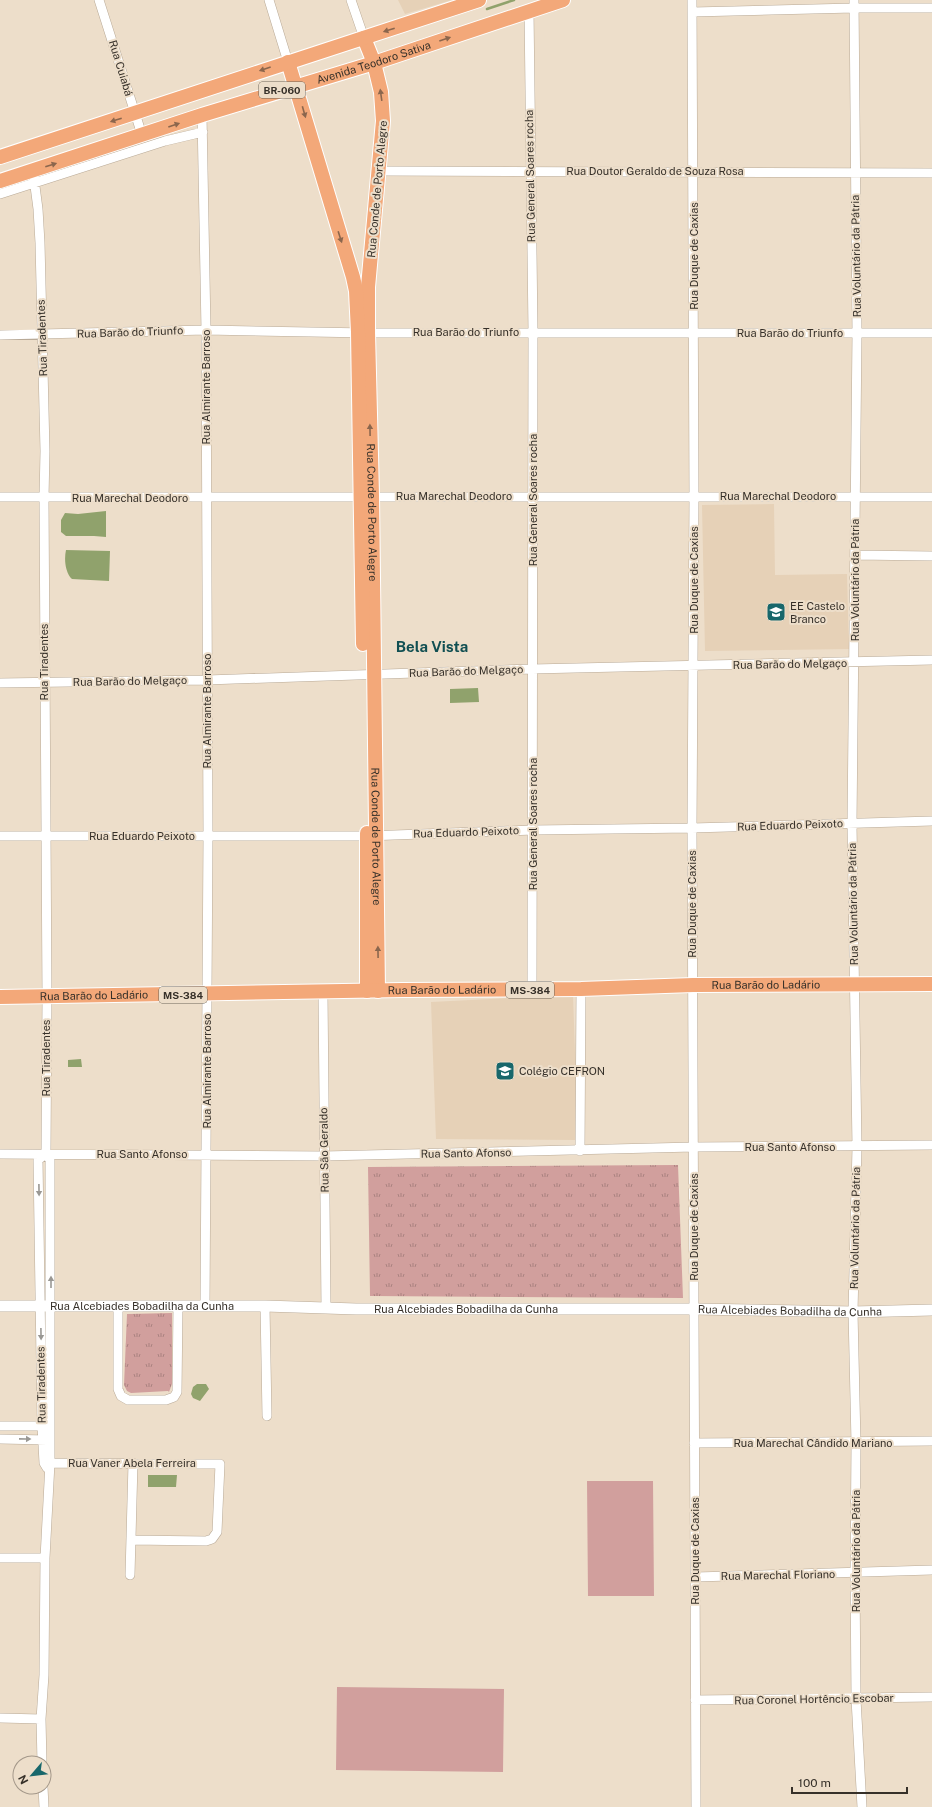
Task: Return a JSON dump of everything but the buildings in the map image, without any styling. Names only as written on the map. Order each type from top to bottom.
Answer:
[{"type":"main road","name":"BR-060","points":[[0,157],[479,0]]},
{"type":"main road","name":"Avenida Teodoro Sativa","points":[[0,181],[34,177],[142,136],[297,86],[374,64],[529,10],[563,0]]},
{"type":"main road","name":"Rua Conde de Porto Alegre","points":[[364,38],[374,64],[383,105],[383,121],[363,332],[372,835],[372,991]]},
{"type":"main road","name":"Rua Conde de Porto Alegre","points":[[288,62],[297,86],[334,218],[353,277],[363,332]]},
{"type":"main road","name":"Rua Barão do Ladário","points":[[0,998],[372,991],[532,990],[693,986],[854,986],[932,984]]},
{"type":"street","name":"Rua Cuiabá","points":[[99,0],[142,136]]},
{"type":"street","points":[[269,0],[288,62]]},
{"type":"street","points":[[351,0],[364,38]]},
{"type":"street","name":"Rua Duque de Caxias","points":[[692,0],[694,172],[694,666],[692,828],[696,1807]]},
{"type":"street","points":[[693,12],[854,4],[932,8]]},
{"type":"street","name":"Rua Voluntário da Pátria","points":[[854,4],[857,333],[852,824],[857,1147],[853,1312],[856,1443],[856,1698],[862,1807]]},
{"type":"street","name":"Rua General Soares rocha","points":[[529,10],[533,332],[532,990]]},
{"type":"street","name":"Rua Almirante Barroso","points":[[202,116],[206,330],[208,836],[205,1306]]},
{"type":"street","points":[[0,194],[34,177],[202,132]]},
{"type":"street","name":"Rua Doutor Geraldo de Souza Rosa","points":[[378,171],[932,173]]},
{"type":"street","name":"Rua Tiradentes","points":[[34,177],[40,243],[41,335],[45,451],[44,682],[47,997],[46,1154],[50,1160],[46,1306],[46,1440],[47,1463],[50,1475],[45,1558],[44,1675],[40,1719],[42,1755]]},
{"type":"street","name":"Rua Barão do Triunfo","points":[[0,335],[206,330],[363,332],[932,333]]},
{"type":"street","name":"Rua Marechal Deodoro","points":[[0,497],[932,497]]},
{"type":"street","points":[[855,555],[931,556]]},
{"type":"street","name":"Rua Barão do Melgaço","points":[[0,683],[207,680],[532,669],[932,660]]},
{"type":"street","name":"Rua Eduardo Peixoto","points":[[0,836],[372,835],[932,821]]},
{"type":"street","points":[[580,1151],[581,989]]},
{"type":"street","name":"Rua São Geraldo","points":[[323,993],[326,1308]]},
{"type":"street","name":"Rua Santo Afonso","points":[[0,1154],[206,1154],[324,1156],[580,1151],[694,1147],[857,1147],[932,1145]]},
{"type":"street","name":"Rua Alcebiades Bobadilha da Cunha","points":[[0,1306],[694,1308],[853,1312],[932,1310]]},
{"type":"street","points":[[118,1306],[118,1389],[122,1396],[128,1400],[166,1400],[174,1397],[177,1392],[178,1306]]},
{"type":"street","points":[[265,1306],[267,1416]]},
{"type":"street","points":[[0,1426],[46,1426]]},
{"type":"street","points":[[0,1439],[46,1440]]},
{"type":"street","name":"Rua Marechal Cândido Mariano","points":[[694,1443],[856,1443],[932,1441]]},
{"type":"street","name":"Rua Vaner Abela Ferreira","points":[[47,1463],[220,1464],[217,1532],[212,1538],[206,1541],[130,1540]]},
{"type":"street","points":[[130,1576],[133,1463]]},
{"type":"street","points":[[0,1558],[45,1558]]},
{"type":"street","name":"Rua Marechal Floriano","points":[[696,1577],[932,1570]]},
{"type":"street","name":"Rua Coronel Hortêncio Escobar","points":[[695,1700],[932,1698]]},
{"type":"street","points":[[0,1718],[40,1719]]},
{"type":"street","points":[[43,1795],[44,1807]]},
{"type":"shaded area","points":[[398,0],[452,0],[405,14]]},
{"type":"shaded area","name":"EE Castelo Branco","points":[[774,504],[775,575],[847,574],[849,649],[705,651],[702,505]]},
{"type":"shaded area","points":[[106,511],[106,537],[66,536],[61,532],[61,520],[65,513],[78,514]]},
{"type":"shaded area","points":[[66,550],[110,551],[109,581],[72,579],[68,573],[66,565]]},
{"type":"shaded area","points":[[478,688],[479,702],[450,703],[450,689]]},
{"type":"shaded area","name":"Colégio CEFRON","points":[[573,995],[578,1140],[436,1139],[431,1002]]},
{"type":"shaded area","points":[[81,1059],[82,1067],[68,1067],[68,1060]]},
{"type":"shaded area","points":[[197,1384],[206,1384],[209,1389],[200,1401],[193,1398],[191,1394],[193,1387]]},
{"type":"shaded area","points":[[148,1475],[177,1475],[176,1487],[148,1487]]},
{"type":"green space","points":[[678,1165],[683,1298],[370,1296],[368,1167]]},
{"type":"green space","points":[[172,1313],[172,1384],[169,1392],[131,1393],[127,1391],[124,1385],[127,1314]]},
{"type":"green space","points":[[587,1481],[653,1481],[654,1596],[588,1596]]},
{"type":"green space","points":[[337,1687],[504,1689],[503,1772],[336,1770]]},
{"type":"waterway","points":[[487,9],[514,0]]},
{"type":"place","name":"EE Castelo Branco","points":[[776,612]]},
{"type":"place","name":"Colégio CEFRON","points":[[505,1071]]},
{"type":"district","name":"Bela Vista","points":[[432,647]]}]
